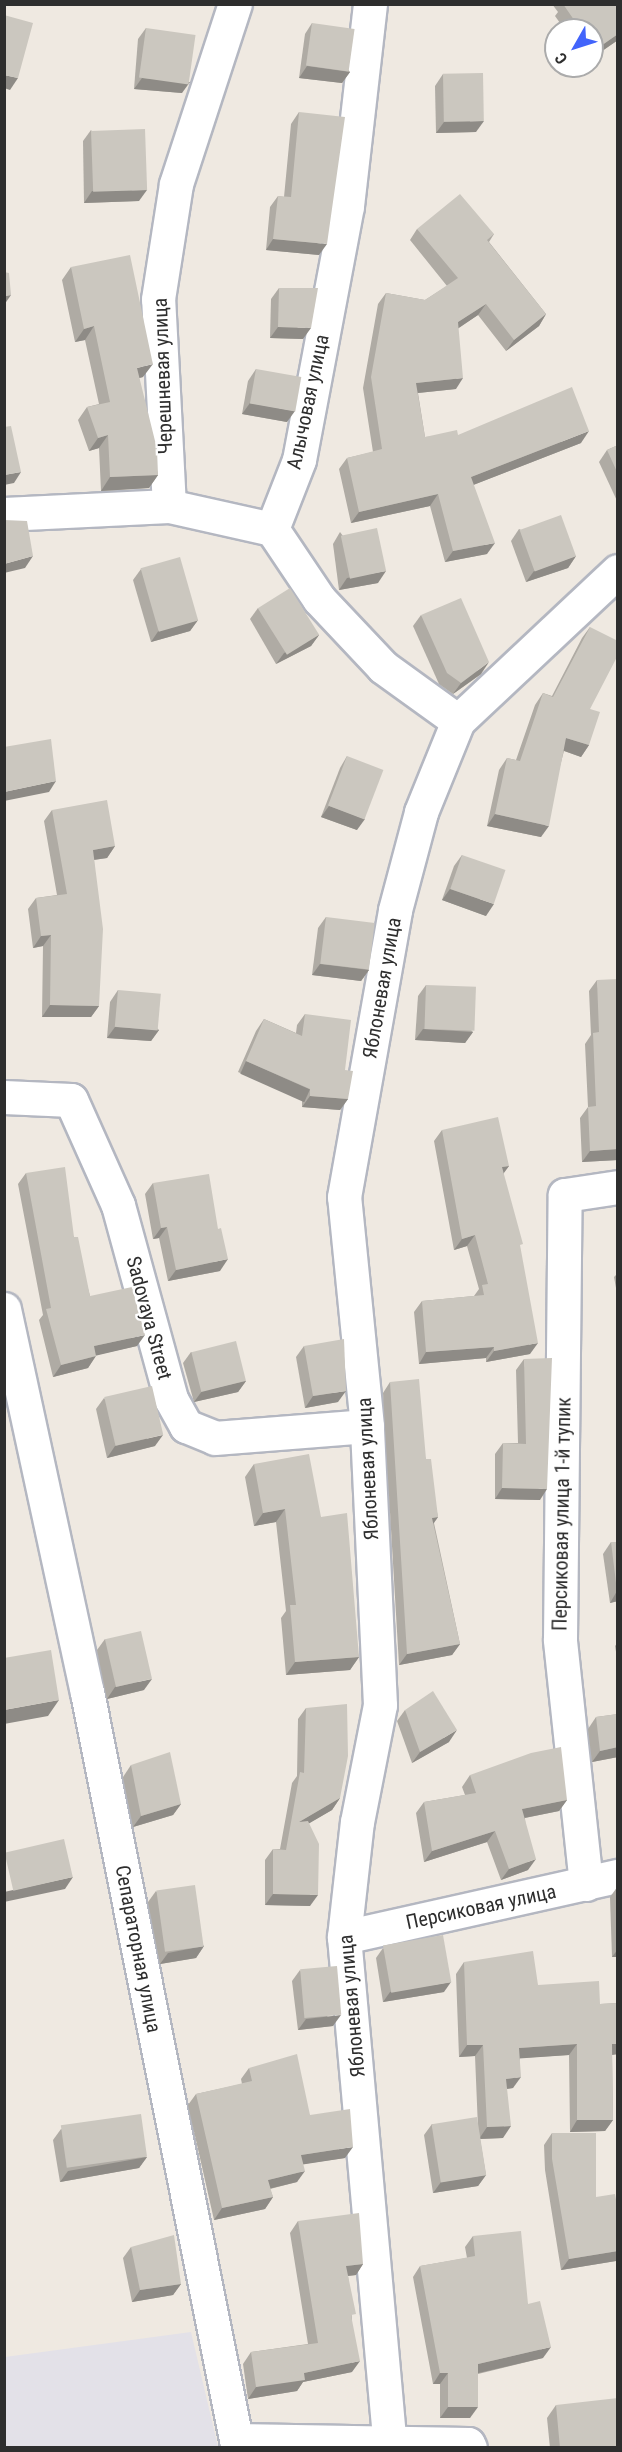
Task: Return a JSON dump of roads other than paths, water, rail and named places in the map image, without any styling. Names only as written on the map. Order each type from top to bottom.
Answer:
[{"type":"street","name":"Черешневая улица","points":[[169,506],[158,299],[176,184],[235,4]]},
{"type":"street","name":"Алычовая улица","points":[[272,529],[299,460],[348,206],[370,4]]},
{"type":"street","points":[[4,514],[169,506],[272,529],[319,599],[382,667],[458,721]]},
{"type":"street","name":"Яблоневая улица","points":[[390,2444],[344,1937],[357,1821],[380,1705],[367,1426],[344,1197],[395,910],[421,812],[458,721],[618,571]]},
{"type":"street","name":"Sadovaya Street","points":[[4,1097],[71,1100],[118,1205],[171,1399],[186,1426],[215,1438],[367,1426]]},
{"type":"street","name":"Персиковая улица 1-й тупик","points":[[586,1884],[560,1640],[565,1195],[618,1186]]},
{"type":"street","name":"Сепараторная улица","points":[[4,1308],[87,1692],[236,2440],[390,2444]]},
{"type":"street","name":"Персиковая улица","points":[[344,1937],[618,1876]]},
{"type":"street","points":[[390,2444],[468,2444],[470,2448]]}]
